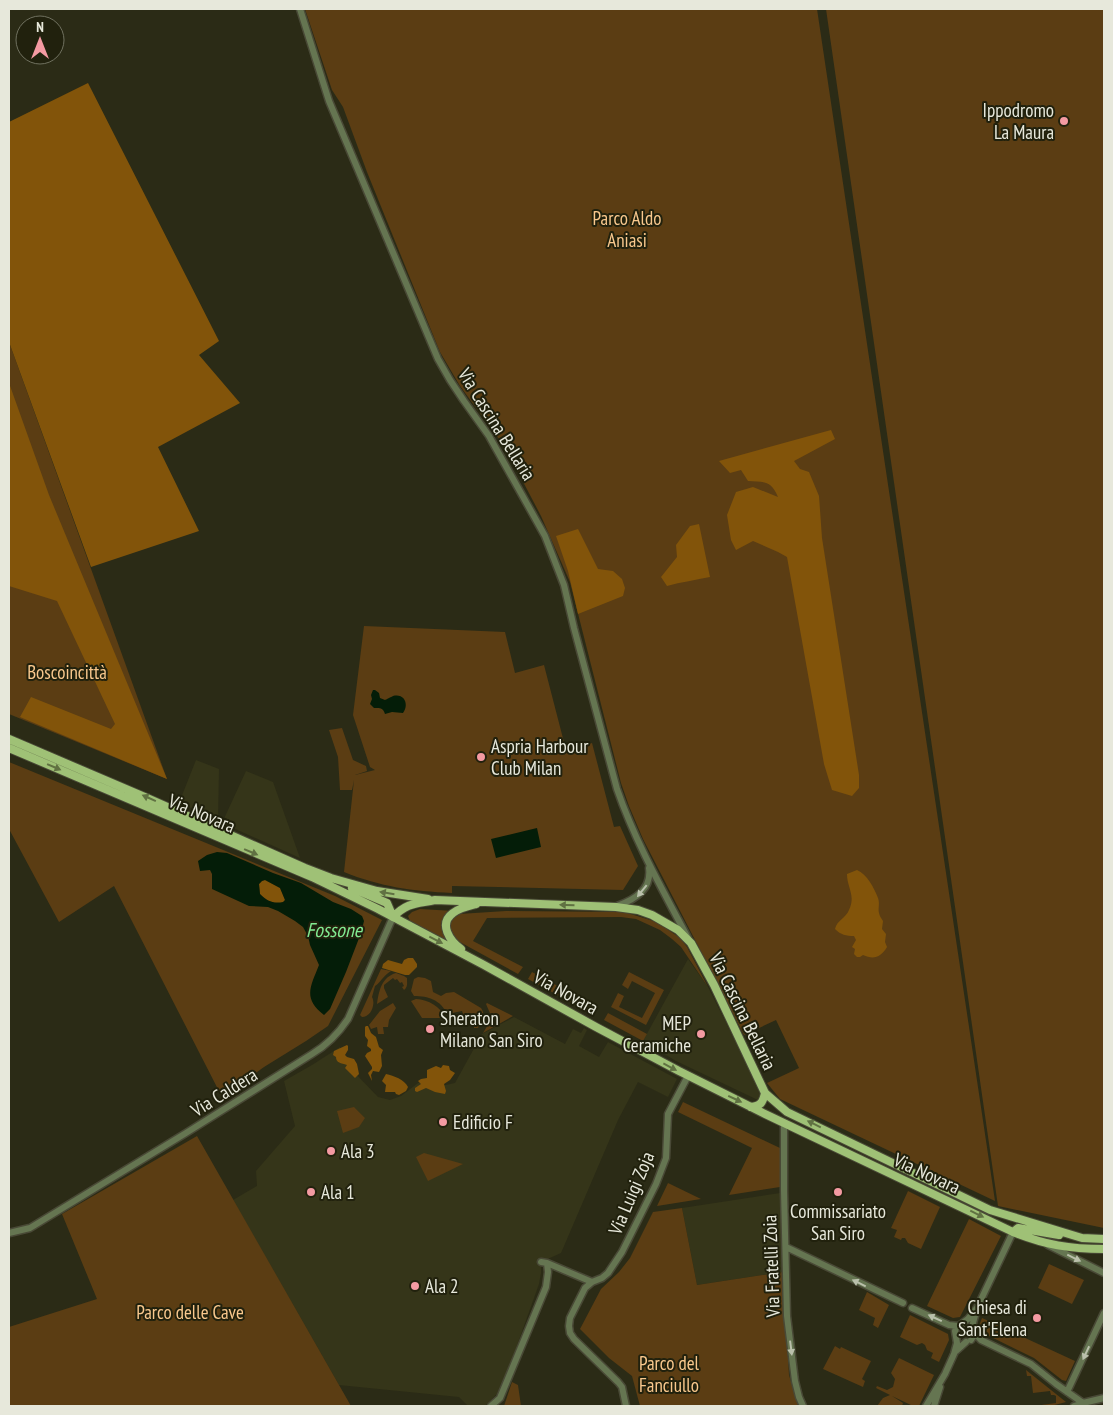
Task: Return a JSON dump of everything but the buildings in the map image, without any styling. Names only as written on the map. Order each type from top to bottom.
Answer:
[{"type":"main road","name":"Via Novara","points":[[9,739],[331,878],[377,891],[435,900]]},
{"type":"main road","name":"Via Novara","points":[[9,748],[312,877],[394,917],[688,1076],[1013,1232],[1044,1243]]},
{"type":"main road","points":[[331,878],[387,904],[394,917],[407,906],[435,900]]},
{"type":"main road","name":"Via Cascina Bellaria","points":[[435,900],[616,907],[638,910],[652,915],[678,930],[691,943],[714,985],[765,1093]]},
{"type":"main road","points":[[482,902],[456,911],[449,917],[446,926],[449,937],[456,945],[484,965]]},
{"type":"main road","name":"Via Novara","points":[[765,1093],[787,1112],[983,1207],[1005,1216],[1082,1238],[1104,1239]]},
{"type":"main road","points":[[751,1107],[760,1105],[765,1093]]},
{"type":"main road","points":[[1005,1216],[1013,1232],[1018,1228],[1082,1238]]},
{"type":"main road","points":[[1044,1243],[1067,1247],[1104,1249]]},
{"type":"street","name":"Via Cascina Bellaria","points":[[300,9],[329,101],[438,359],[450,380],[489,436],[545,536],[564,585],[616,789],[648,862],[691,943]]},
{"type":"street","name":"Via Cascina Bellaria","points":[[616,907],[636,898],[644,890],[649,877],[648,862]]},
{"type":"street","name":"Via Caldera","points":[[9,1233],[30,1228],[186,1133],[312,1054],[331,1040],[348,1019],[394,917]]},
{"type":"street","name":"Via Luigi Zoja","points":[[626,1406],[622,1387],[570,1333],[570,1318],[585,1288],[608,1273],[622,1252],[656,1184],[666,1158],[668,1114],[688,1076]]},
{"type":"street","name":"Via Fratelli Zoia","points":[[784,1123],[787,1316],[795,1381],[803,1406]]},
{"type":"street","points":[[954,1354],[974,1335],[974,1320],[977,1308],[1013,1232]]},
{"type":"street","name":"Via Novara","points":[[1044,1243],[1104,1273]]},
{"type":"street","points":[[786,1247],[903,1303]]},
{"type":"street","points":[[491,1406],[500,1398],[546,1287],[548,1272],[544,1262],[592,1282]]},
{"type":"street","points":[[912,1308],[949,1325],[970,1324],[981,1340],[1031,1364],[1083,1403]]},
{"type":"street","points":[[934,1406],[954,1354],[957,1338],[956,1331],[977,1308]]},
{"type":"street","points":[[1067,1392],[1104,1313]]},
{"type":"street","points":[[957,1338],[962,1342],[981,1340]]},
{"type":"street","points":[[926,1406],[945,1374]]},
{"type":"street","points":[[1074,1406],[1104,1398]]},
{"type":"shaded area","points":[[88,83],[219,341],[199,355],[240,403],[158,447],[199,531],[91,567],[9,342],[9,122]]},
{"type":"shaded area","points":[[9,383],[49,495],[167,779],[20,717],[31,697],[111,729],[115,724],[57,601],[9,586]]},
{"type":"shaded area","points":[[831,430],[835,439],[794,461],[800,469],[809,472],[819,496],[822,538],[859,775],[859,788],[852,796],[832,790],[824,764],[787,557],[753,541],[736,550],[731,540],[727,515],[736,492],[753,487],[778,497],[770,485],[763,482],[748,481],[741,470],[730,473],[719,461]]},
{"type":"shaded area","points":[[699,524],[710,577],[667,586],[661,577],[677,557],[676,545],[690,526]]},
{"type":"shaded area","points":[[578,529],[598,569],[613,571],[622,579],[625,588],[623,596],[578,614],[568,571],[556,536]]},
{"type":"shaded area","points":[[196,760],[219,769],[218,819],[179,803]]},
{"type":"shaded area","points":[[246,771],[273,782],[300,858],[222,823]]},
{"type":"shaded area","points":[[857,870],[867,878],[876,894],[879,901],[879,914],[883,921],[882,929],[886,934],[885,942],[887,947],[880,955],[874,957],[863,955],[857,957],[854,954],[855,949],[852,947],[856,940],[854,936],[844,935],[835,929],[848,913],[851,905],[852,900],[847,874]]},
{"type":"shaded area","points":[[265,880],[280,888],[285,900],[283,903],[270,901],[260,894],[259,884]]},
{"type":"shaded area","points":[[408,958],[413,958],[417,964],[417,967],[409,975],[382,968],[383,964],[388,960],[402,964]]},
{"type":"shaded area","points":[[688,959],[708,987],[750,1070],[761,1096],[760,1101],[676,1061],[643,1041]]},
{"type":"shaded area","points":[[514,1017],[565,1044],[573,1029],[581,1033],[584,1028],[587,1030],[579,1046],[599,1057],[608,1042],[677,1079],[668,1097],[638,1082],[618,1120],[561,1253],[541,1262],[539,1284],[514,1354],[497,1394],[485,1406],[468,1406],[459,1397],[339,1385],[233,1200],[257,1186],[256,1171],[295,1126],[284,1081],[340,1047],[352,1070],[378,1097],[390,1100],[401,1096],[418,1083],[423,1082],[441,1086],[455,1083],[482,1034]]},
{"type":"shaded area","points":[[366,1026],[376,1037],[379,1047],[383,1050],[381,1055],[382,1066],[379,1072],[373,1071],[371,1075],[372,1081],[368,1073],[372,1067],[365,1056],[371,1051],[367,1046],[368,1040],[365,1036]]},
{"type":"shaded area","points":[[347,1045],[348,1050],[345,1055],[354,1059],[357,1064],[359,1074],[355,1078],[345,1068],[347,1065],[338,1062],[333,1055],[334,1051]]},
{"type":"shaded area","points":[[443,1065],[449,1066],[450,1070],[455,1073],[444,1084],[445,1094],[426,1088],[415,1091],[415,1088],[421,1084],[418,1081],[427,1078],[427,1070],[436,1066],[441,1068]]},
{"type":"shaded area","points":[[386,1074],[404,1082],[408,1087],[406,1091],[399,1095],[395,1092],[385,1092],[386,1085],[382,1081]]},
{"type":"shaded area","points":[[780,1193],[783,1272],[697,1285],[682,1208]]},
{"type":"green space","name":"Parco Aldo Aniasi","points":[[305,9],[817,9],[995,1201],[780,1099],[767,1083],[799,1068],[776,1020],[744,1035],[643,839],[621,783],[570,582],[541,516],[509,455],[460,386],[440,352],[367,172],[343,107],[332,90]]},
{"type":"green space","points":[[826,9],[1104,9],[1104,1228],[998,1206]]},
{"type":"green space","name":"Boscoincittà","points":[[9,342],[167,779],[9,714]]},
{"type":"green space","name":"Aspria Harbour Club Milan","points":[[364,626],[505,632],[515,673],[544,665],[566,750],[592,743],[614,827],[620,826],[638,866],[623,890],[452,886],[452,893],[384,885],[344,872],[354,780],[352,790],[340,790],[338,757],[329,730],[342,728],[353,760],[366,766],[367,771],[355,775],[375,770],[370,767],[353,715]]},
{"type":"green space","points":[[9,762],[335,896],[382,920],[328,1026],[264,1067],[222,1097],[114,886],[59,922],[9,829]]},
{"type":"green space","points":[[420,909],[454,911],[451,914],[449,940],[447,941],[410,921],[408,916]]},
{"type":"green space","points":[[506,911],[624,912],[657,922],[680,938],[687,947],[708,987],[681,947],[660,930],[636,919],[621,917],[487,918],[473,941],[523,967],[518,974],[458,941],[451,932],[451,920],[459,914]]},
{"type":"green space","points":[[381,969],[391,971],[375,986],[372,997],[372,1010],[368,1015],[362,1017],[360,1015]]},
{"type":"green space","points":[[532,972],[589,1003],[585,1010],[528,979]]},
{"type":"green space","points":[[629,972],[664,990],[646,1025],[611,1007],[618,993],[624,996],[619,1007],[642,1018],[655,993],[632,981],[628,989],[622,985]]},
{"type":"green space","points":[[396,973],[407,978],[406,988],[404,990],[402,982],[400,983],[397,979],[393,978],[384,985],[388,997],[377,1004],[384,981]]},
{"type":"green space","points":[[418,977],[431,981],[433,992],[441,996],[454,992],[481,1008],[483,1016],[478,1028],[474,1028],[474,1019],[464,1017],[462,1011],[447,1014],[438,1002],[414,996],[411,991],[414,979]]},
{"type":"green space","points":[[416,999],[433,1004],[445,1018],[422,1018],[411,1001]]},
{"type":"green space","points":[[393,1003],[396,1008],[389,1020],[388,1027],[383,1027],[384,1034],[378,1034],[377,1027],[371,1029],[369,1025],[380,1011]]},
{"type":"green space","points":[[487,1003],[513,1016],[483,1033],[492,1018]]},
{"type":"green space","points":[[608,1013],[647,1034],[643,1041],[604,1020]]},
{"type":"green space","points":[[683,1102],[780,1148],[780,1187],[729,1195],[752,1148],[678,1112]]},
{"type":"green space","points":[[354,1107],[365,1118],[359,1127],[343,1133],[337,1111]]},
{"type":"green space","name":"Parco delle Cave","points":[[197,1136],[351,1406],[9,1406],[9,1327],[97,1299],[62,1214]]},
{"type":"green space","points":[[424,1153],[463,1164],[428,1181],[416,1157]]},
{"type":"green space","points":[[668,1183],[701,1199],[657,1206]]},
{"type":"green space","points":[[908,1191],[940,1207],[921,1249],[908,1243],[905,1238],[901,1240],[894,1237],[897,1230],[891,1228]]},
{"type":"green space","name":"Parco del Fanciullo","points":[[682,1208],[697,1285],[783,1272],[789,1375],[798,1406],[640,1406],[632,1376],[609,1358],[580,1329],[601,1289],[619,1272],[630,1258],[653,1212]]},
{"type":"green space","points":[[969,1219],[1001,1236],[960,1317],[953,1318],[927,1306]]},
{"type":"green space","points":[[1049,1264],[1084,1280],[1072,1304],[1038,1288]]},
{"type":"green space","points":[[867,1292],[889,1305],[878,1328],[873,1325],[875,1318],[859,1310]]},
{"type":"green space","points":[[910,1315],[948,1334],[949,1340],[939,1362],[931,1358],[933,1353],[927,1350],[922,1343],[917,1345],[900,1337]]},
{"type":"green space","points":[[982,1318],[1075,1361],[1066,1381],[1062,1380],[1034,1358],[981,1332],[979,1326]]},
{"type":"green space","points":[[835,1346],[871,1361],[862,1379],[865,1381],[863,1387],[823,1369]]},
{"type":"green space","points":[[899,1358],[934,1375],[919,1406],[913,1406],[892,1396],[903,1403],[902,1406],[877,1406],[883,1398],[890,1395],[876,1388],[877,1386],[887,1390],[893,1387],[895,1379],[891,1373]]},
{"type":"green space","points":[[1026,1370],[1066,1402],[1051,1406],[1034,1406],[1056,1403],[1056,1396],[1051,1395],[1050,1391],[1033,1393],[1031,1376],[1027,1376]]},
{"type":"green space","points":[[512,1382],[518,1385],[521,1406],[504,1406]]},
{"type":"water","points":[[373,690],[379,693],[380,698],[385,700],[393,696],[403,698],[406,707],[403,713],[392,712],[385,714],[381,709],[374,708],[370,704]]},
{"type":"water","points":[[537,828],[541,847],[496,858],[491,839]]},
{"type":"water","name":"Fossone","points":[[217,852],[227,853],[301,883],[362,916],[364,921],[361,933],[330,1009],[324,1015],[317,1009],[311,997],[311,986],[319,965],[303,927],[278,911],[268,907],[249,906],[212,889],[212,874],[210,870],[200,871],[198,861],[207,855]],"holes":[[[265,880],[280,888],[285,900],[279,903],[273,902],[260,894],[259,884]]]},
{"type":"place","name":"Ippodromo La Maura","points":[[1064,121]]},
{"type":"place","name":"Aspria Harbour Club Milan","points":[[481,757]]},
{"type":"place","name":"Sheraton Milano San Siro","points":[[430,1029]]},
{"type":"place","name":"MEP Ceramiche","points":[[701,1034]]},
{"type":"place","name":"Edificio F","points":[[443,1122]]},
{"type":"place","name":"Ala 3","points":[[331,1151]]},
{"type":"place","name":"Ala 1","points":[[311,1192]]},
{"type":"place","name":"Commissariato San Siro","points":[[838,1192]]},
{"type":"place","name":"Ala 2","points":[[415,1286]]},
{"type":"place","name":"Chiesa di Sant'Elena","points":[[1037,1318]]}]
